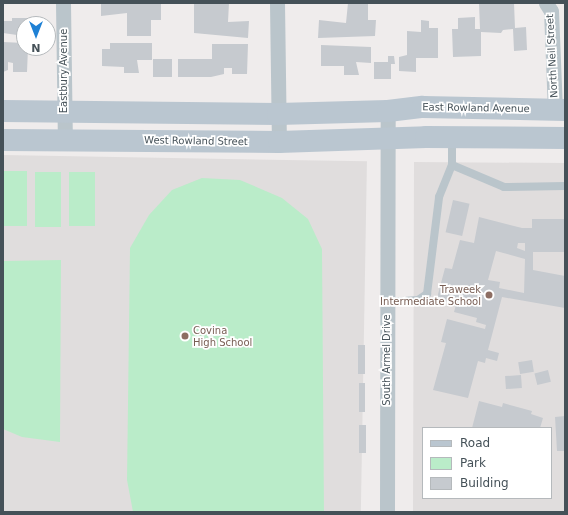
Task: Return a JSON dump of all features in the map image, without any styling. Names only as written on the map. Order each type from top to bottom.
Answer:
[{"type":"main road","name":"East Rowland Avenue","points":[[388,111],[423,107],[560,110]]},
{"type":"main road","points":[[3,111],[278,114],[388,111]]},
{"type":"main road","points":[[388,138],[565,138]]},
{"type":"main road","name":"West Rowland Street","points":[[3,140],[279,142],[388,138]]},
{"type":"street","name":"Eastbury Avenue","points":[[63,3],[65,140]]},
{"type":"street","points":[[277,3],[279,142]]},
{"type":"street","name":"North Neil Street","points":[[546,3],[551,11],[560,110]]},
{"type":"street","name":"South Armel Drive","points":[[387,512],[388,111]]},
{"type":"lane","points":[[388,302],[418,300],[427,294],[439,197],[452,165],[452,138]]},
{"type":"lane","points":[[452,165],[504,187],[565,186]]},
{"type":"shaded area","name":"Covina High School","points":[[3,155],[367,161],[361,512],[3,512]]},
{"type":"shaded area","name":"Traweek Intermediate School","points":[[414,162],[565,163],[565,512],[413,512]]},
{"type":"green space","points":[[3,171],[27,171],[27,226],[3,226]]},
{"type":"green space","points":[[35,172],[61,172],[61,227],[35,227]]},
{"type":"green space","points":[[69,172],[95,172],[95,226],[69,226]]},
{"type":"green space","points":[[202,178],[240,180],[282,198],[308,219],[322,249],[324,512],[133,512],[127,480],[130,248],[149,215],[172,190]]},
{"type":"green space","points":[[61,260],[60,442],[22,437],[3,429],[3,261]]},
{"type":"building","points":[[101,3],[161,3],[161,20],[151,20],[151,36],[127,36],[127,13],[101,16]]},
{"type":"building","points":[[194,3],[229,3],[228,22],[249,21],[248,38],[194,33]]},
{"type":"building","points":[[348,3],[368,3],[368,20],[376,20],[375,36],[318,38],[319,20],[346,23]]},
{"type":"building","points":[[479,3],[514,3],[515,28],[526,27],[527,50],[514,51],[513,29],[503,30],[501,33],[481,32],[481,56],[453,57],[452,29],[458,29],[458,18],[475,17],[475,29],[480,29]]},
{"type":"building","points":[[12,18],[16,18],[16,35],[3,33],[3,21],[12,21]]},
{"type":"building","points":[[421,20],[429,21],[429,28],[438,28],[438,58],[416,58],[416,72],[399,71],[399,57],[407,55],[407,31],[421,32]]},
{"type":"building","points":[[3,42],[16,43],[16,56],[28,56],[27,72],[13,72],[13,63],[8,62],[8,70],[3,72]]},
{"type":"building","points":[[110,43],[152,43],[152,60],[137,60],[139,73],[124,73],[124,67],[102,66],[102,49],[110,49]]},
{"type":"building","points":[[212,44],[248,44],[247,74],[232,74],[232,68],[224,68],[224,74],[211,77],[178,77],[178,59],[212,59]]},
{"type":"building","points":[[321,45],[371,47],[371,63],[356,62],[359,75],[344,75],[344,66],[321,66]]},
{"type":"building","points":[[388,56],[394,56],[395,64],[391,64],[391,79],[374,79],[374,62],[388,62]]},
{"type":"building","points":[[153,59],[172,59],[172,77],[153,77]]},
{"type":"building","points":[[453,200],[470,204],[462,236],[446,232]]},
{"type":"building","points":[[479,217],[522,228],[532,228],[532,219],[565,219],[565,252],[533,252],[533,270],[565,276],[565,308],[502,297],[488,350],[499,353],[497,361],[486,358],[485,363],[478,361],[468,398],[433,390],[446,343],[441,342],[447,319],[485,329],[486,325],[476,322],[477,318],[454,312],[456,305],[437,298],[445,268],[452,269],[460,240],[474,243]],"holes":[[[518,243],[525,243],[525,251],[517,248]],[[496,251],[525,259],[524,293],[499,288],[500,282],[488,280]]]},
{"type":"building","points":[[358,345],[365,345],[365,374],[358,374]]},
{"type":"building","points":[[532,360],[534,372],[520,374],[518,362]]},
{"type":"building","points":[[548,370],[551,382],[537,385],[534,373]]},
{"type":"building","points":[[521,375],[522,388],[506,389],[505,376]]},
{"type":"building","points":[[359,383],[365,383],[365,412],[359,412]]},
{"type":"building","points":[[479,401],[502,407],[503,403],[532,411],[531,414],[543,418],[540,427],[472,427]]},
{"type":"building","points":[[565,416],[565,451],[557,451],[555,417]]},
{"type":"building","points":[[359,425],[366,425],[366,453],[359,453]]},
{"type":"place","name":"Traweek Intermediate School","points":[[489,295]]},
{"type":"place","name":"Covina High School","points":[[185,336]]}]
